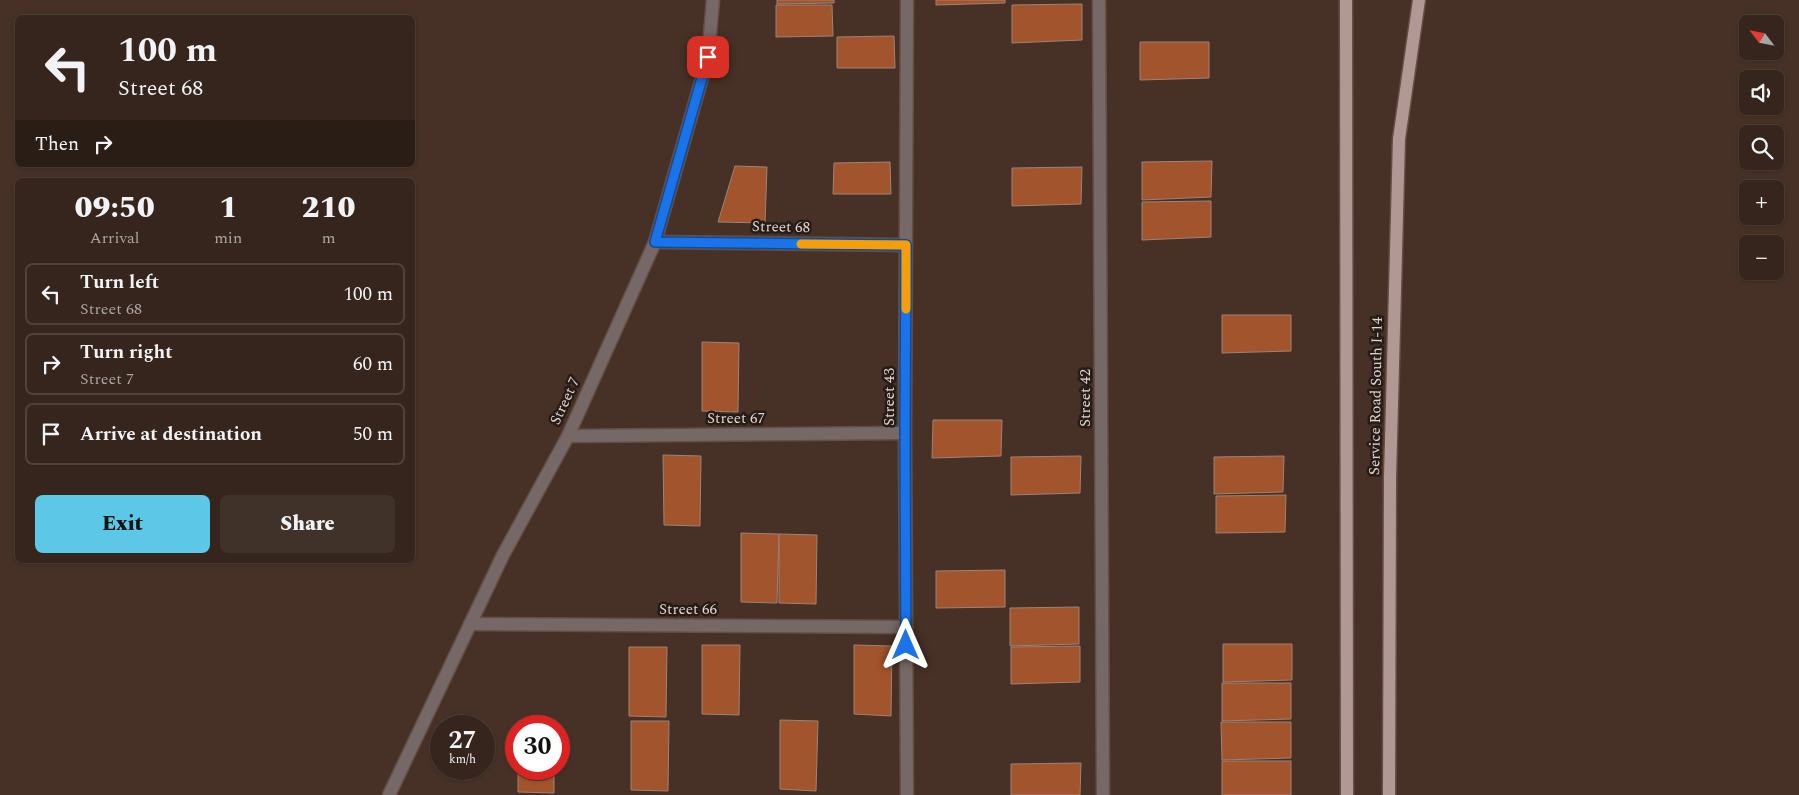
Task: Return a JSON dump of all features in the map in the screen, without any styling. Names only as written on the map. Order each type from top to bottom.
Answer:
[{"type":"main road","name":"Service Road South I-14","points":[[1346,0],[1347,795]]},
{"type":"main road","name":"Service Road South I-14","points":[[1389,795],[1390,478],[1399,139],[1419,0]]},
{"type":"street","name":"Street 7","points":[[389,795],[503,555],[568,436],[655,242],[708,57],[713,0]]},
{"type":"street","name":"Street 43","points":[[907,0],[905,433],[907,795]]},
{"type":"street","name":"Street 42","points":[[1099,0],[1103,795]]},
{"type":"street","name":"Street 68","points":[[655,242],[906,245]]},
{"type":"street","name":"Street 67","points":[[568,436],[905,433]]},
{"type":"street","name":"Street 66","points":[[470,624],[906,627]]},
{"type":"building","points":[[777,0],[834,0],[834,3],[777,4]]},
{"type":"building","points":[[936,0],[1005,0],[1005,3],[936,5]]},
{"type":"building","points":[[1082,4],[1082,40],[1012,43],[1012,5]]},
{"type":"building","points":[[776,5],[832,5],[833,36],[776,37]]},
{"type":"building","points":[[894,36],[895,68],[837,68],[837,37]]},
{"type":"building","points":[[1140,42],[1209,42],[1209,78],[1140,80]]},
{"type":"building","points":[[1212,161],[1211,197],[1142,200],[1142,162]]},
{"type":"building","points":[[890,162],[891,194],[833,194],[834,163]]},
{"type":"building","points":[[735,166],[767,167],[765,223],[718,222]]},
{"type":"building","points":[[1082,167],[1081,204],[1012,206],[1012,168]]},
{"type":"building","points":[[1211,201],[1211,237],[1142,240],[1142,202]]},
{"type":"building","points":[[1222,315],[1291,315],[1291,351],[1222,353]]},
{"type":"building","points":[[702,342],[739,343],[738,412],[702,411]]},
{"type":"building","points":[[933,420],[1002,420],[1001,456],[932,458]]},
{"type":"building","points":[[663,455],[701,456],[700,526],[664,525]]},
{"type":"building","points":[[1081,456],[1080,493],[1011,495],[1011,457]]},
{"type":"building","points":[[1284,456],[1283,492],[1214,494],[1214,457]]},
{"type":"building","points":[[1286,495],[1285,532],[1216,533],[1216,496]]},
{"type":"building","points":[[741,533],[779,534],[777,603],[741,602]]},
{"type":"building","points":[[779,534],[817,535],[816,604],[779,603]]},
{"type":"building","points":[[1005,570],[1005,607],[936,608],[936,571]]},
{"type":"building","points":[[1079,607],[1079,644],[1010,646],[1010,608]]},
{"type":"building","points":[[1223,644],[1292,644],[1292,680],[1223,682]]},
{"type":"building","points":[[702,645],[740,645],[739,715],[702,714]]},
{"type":"building","points":[[854,645],[892,646],[891,716],[854,714]]},
{"type":"building","points":[[1080,646],[1080,682],[1011,684],[1011,647]]},
{"type":"building","points":[[629,647],[667,647],[666,717],[629,716]]},
{"type":"building","points":[[1222,683],[1291,683],[1291,719],[1222,721]]},
{"type":"building","points":[[780,720],[818,721],[816,791],[780,789]]},
{"type":"building","points":[[631,721],[669,721],[668,791],[631,790]]},
{"type":"building","points":[[1221,722],[1291,722],[1291,758],[1222,760]]},
{"type":"building","points":[[1222,761],[1291,761],[1291,795],[1222,795]]},
{"type":"building","points":[[1081,763],[1080,795],[1011,795],[1011,764]]},
{"type":"building","points":[[518,780],[554,780],[554,793],[518,792]]},
{"type":"slow traffic","points":[[801,244],[906,245],[906,309]]},
{"type":"route","points":[[708,57],[655,242],[906,245],[906,645]]}]
